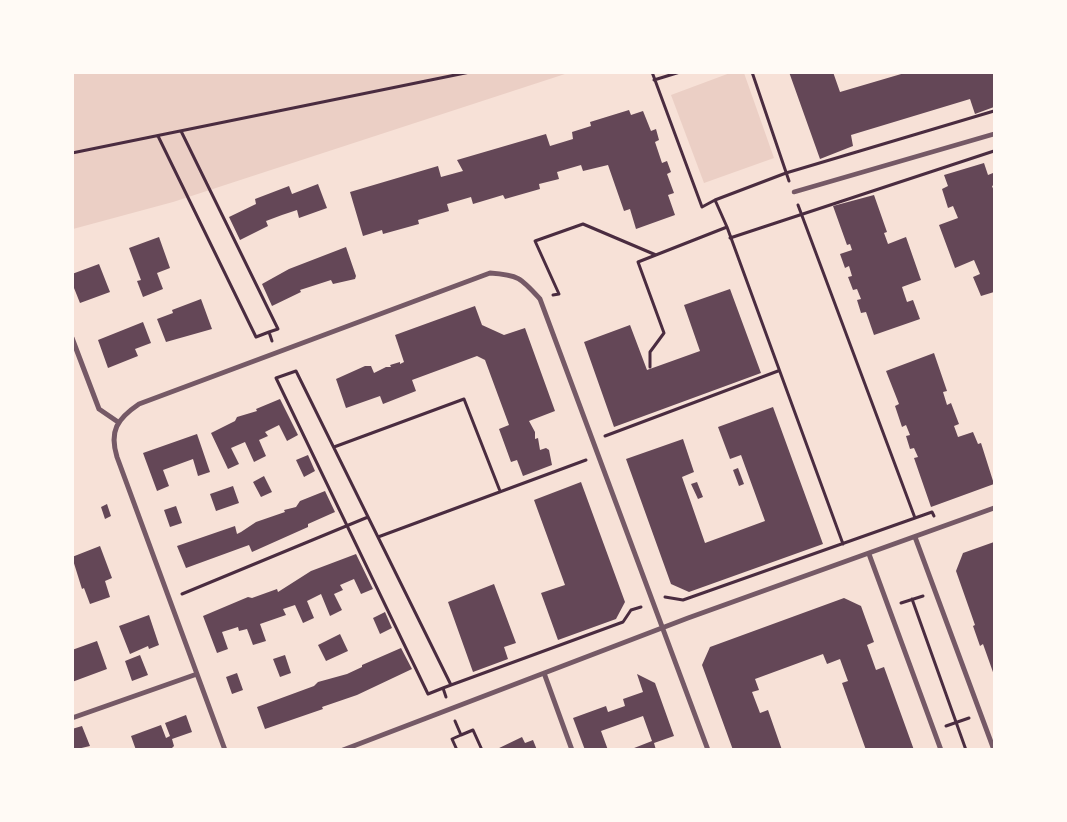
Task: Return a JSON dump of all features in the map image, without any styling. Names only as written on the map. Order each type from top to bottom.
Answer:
[{"type":"street","points":[[794,192],[994,134]]},
{"type":"street","points":[[225,750],[113,444],[118,422],[126,412],[139,404],[490,273],[506,274],[522,279],[540,299],[708,750]]},
{"type":"street","points":[[72,338],[99,409],[118,422]]},
{"type":"street","points":[[343,750],[663,628],[994,508]]},
{"type":"street","points":[[916,537],[994,750]]},
{"type":"street","points":[[868,554],[941,750]]},
{"type":"street","points":[[544,673],[572,750]]},
{"type":"street","points":[[72,718],[197,674]]},
{"type":"path","points":[[72,153],[470,72]]},
{"type":"path","points":[[652,72],[702,207],[715,200],[786,173],[994,112]]},
{"type":"path","points":[[654,80],[680,72]]},
{"type":"path","points":[[752,72],[786,173],[915,518]]},
{"type":"path","points":[[158,136],[256,337],[278,329],[181,131]]},
{"type":"path","points":[[730,238],[994,151]]},
{"type":"path","points":[[715,200],[843,544]]},
{"type":"path","points":[[540,299],[559,294],[536,241],[583,224],[656,255]]},
{"type":"path","points":[[650,367],[650,352],[664,332],[638,262],[727,228]]},
{"type":"path","points":[[269,332],[286,374]]},
{"type":"path","points":[[451,685],[296,371],[276,378],[428,694],[623,622],[631,610],[666,597],[683,600],[826,547],[843,544],[932,512],[938,528]]},
{"type":"path","points":[[593,441],[778,371]]},
{"type":"path","points":[[334,447],[464,399],[500,491]]},
{"type":"path","points":[[378,536],[598,455]]},
{"type":"path","points":[[169,598],[368,518]]},
{"type":"path","points":[[888,607],[936,592]]},
{"type":"path","points":[[912,599],[966,750]]},
{"type":"path","points":[[443,688],[461,735]]},
{"type":"path","points":[[934,731],[981,714]]},
{"type":"path","points":[[457,750],[452,739],[473,730],[482,750]]},
{"type":"shaded area","points":[[73,73],[568,73],[173,202],[73,229]]},
{"type":"shaded area","points":[[730,73],[744,73],[774,158],[704,183],[671,95]]},
{"type":"building","points":[[789,72],[833,72],[840,92],[908,72],[994,72],[994,107],[975,114],[970,99],[851,135],[853,146],[820,159]]},
{"type":"building","points":[[629,110],[631,115],[643,111],[651,131],[656,129],[659,140],[655,142],[662,163],[667,161],[671,172],[667,174],[674,193],[668,195],[675,215],[636,229],[630,209],[624,211],[608,165],[583,171],[581,165],[557,172],[559,179],[539,184],[540,189],[505,199],[503,195],[473,204],[471,197],[447,204],[449,211],[418,220],[419,224],[383,234],[382,230],[363,236],[350,192],[438,166],[441,177],[463,171],[457,160],[546,134],[550,146],[573,139],[572,132],[591,126],[590,122]]},
{"type":"building","points":[[984,163],[988,175],[993,173],[994,178],[994,185],[992,186],[994,191],[994,292],[981,296],[973,277],[980,274],[974,260],[955,268],[939,225],[958,218],[953,206],[948,208],[942,189],[948,186],[944,175]]},
{"type":"building","points":[[318,184],[327,208],[299,218],[297,210],[282,215],[266,221],[268,226],[240,240],[229,217],[256,204],[255,199],[289,186],[292,194]]},
{"type":"building","points":[[874,195],[887,232],[884,233],[888,244],[906,237],[921,280],[902,287],[907,302],[913,300],[920,319],[874,335],[866,312],[861,313],[857,300],[861,299],[857,289],[853,290],[848,277],[852,276],[849,266],[845,268],[840,254],[852,250],[850,244],[847,245],[833,206]]},
{"type":"building","points":[[159,237],[170,268],[157,273],[163,289],[143,297],[137,281],[141,280],[129,248]]},
{"type":"building","points":[[346,247],[356,276],[355,279],[333,284],[331,280],[300,290],[301,292],[272,306],[262,284],[289,269]]},
{"type":"building","points":[[99,264],[110,292],[80,303],[72,283],[72,274]]},
{"type":"building","points":[[730,289],[761,373],[614,427],[584,342],[630,325],[647,370],[700,351],[684,305]]},
{"type":"building","points":[[201,299],[212,329],[166,342],[157,319],[173,313],[172,310]]},
{"type":"building","points":[[475,306],[482,325],[504,335],[525,328],[555,411],[529,421],[535,432],[535,439],[538,438],[540,450],[546,448],[549,450],[552,465],[523,476],[517,460],[511,462],[499,429],[509,425],[485,360],[477,356],[412,380],[416,391],[383,404],[380,396],[346,408],[336,379],[365,366],[371,366],[374,373],[386,367],[391,367],[390,365],[404,362],[395,335]]},
{"type":"building","points":[[143,322],[151,343],[135,349],[138,356],[108,368],[98,340]]},
{"type":"building","points":[[934,353],[947,391],[943,392],[947,405],[951,403],[959,424],[954,426],[958,437],[973,432],[978,444],[981,443],[994,484],[931,507],[914,458],[918,457],[914,448],[910,449],[906,436],[910,435],[906,425],[902,427],[895,406],[899,404],[886,371]]},
{"type":"building","points":[[280,399],[298,435],[287,441],[279,425],[265,432],[268,436],[259,440],[266,456],[254,462],[245,442],[231,448],[239,464],[228,469],[211,433],[235,421],[237,417],[257,411],[256,409]]},
{"type":"building","points":[[773,407],[823,544],[689,592],[671,584],[626,459],[683,439],[694,472],[682,477],[705,543],[765,521],[741,455],[730,459],[718,427]]},
{"type":"building","points":[[197,434],[210,472],[198,476],[193,459],[163,470],[169,486],[157,491],[143,453]]},
{"type":"building","points":[[308,455],[315,471],[304,477],[296,460]]},
{"type":"building","points":[[738,468],[744,484],[739,486],[733,470]]},
{"type":"building","points":[[264,476],[272,492],[261,497],[253,482]]},
{"type":"building","points":[[581,482],[625,602],[616,619],[558,640],[541,593],[565,585],[534,500]]},
{"type":"building","points":[[697,482],[703,497],[698,499],[691,484]]},
{"type":"building","points":[[233,486],[239,503],[216,511],[210,494]]},
{"type":"building","points":[[325,491],[335,512],[308,524],[308,527],[252,552],[249,545],[186,568],[177,546],[235,526],[237,534],[256,522],[285,512],[284,510],[296,507],[300,501]]},
{"type":"building","points":[[107,504],[111,516],[105,519],[101,507]]},
{"type":"building","points":[[176,506],[182,523],[170,527],[164,510]]},
{"type":"building","points":[[994,542],[994,675],[983,644],[980,646],[973,626],[975,625],[956,571],[963,553]]},
{"type":"building","points":[[100,546],[112,578],[105,581],[110,597],[90,604],[84,588],[82,589],[72,557]]},
{"type":"building","points":[[356,554],[373,589],[361,594],[354,579],[340,585],[343,590],[334,594],[342,610],[330,616],[321,594],[307,601],[314,618],[303,623],[295,605],[283,609],[286,615],[260,624],[266,641],[253,645],[247,629],[239,631],[238,627],[222,632],[228,649],[217,653],[203,616],[248,597],[252,598],[277,589],[278,592],[311,571]]},
{"type":"building","points":[[494,584],[516,643],[504,647],[508,659],[473,672],[448,602]]},
{"type":"building","points":[[844,598],[861,606],[874,642],[867,645],[876,670],[884,667],[914,750],[866,750],[842,683],[848,681],[840,659],[827,664],[823,654],[755,679],[759,690],[752,692],[760,713],[768,710],[782,750],[733,750],[702,665],[710,647]]},
{"type":"building","points":[[385,612],[392,628],[380,634],[373,618]]},
{"type":"building","points":[[149,615],[159,645],[149,649],[148,646],[130,654],[119,626]]},
{"type":"building","points":[[340,634],[348,651],[326,661],[318,645]]},
{"type":"building","points":[[97,641],[107,669],[72,682],[72,650]]},
{"type":"building","points":[[401,648],[412,669],[357,695],[322,707],[323,709],[265,729],[257,707],[314,686],[318,682],[347,674],[362,667],[362,665]]},
{"type":"building","points":[[140,655],[148,675],[132,681],[125,661]]},
{"type":"building","points":[[285,655],[291,673],[280,677],[273,659]]},
{"type":"building","points":[[237,673],[243,690],[232,694],[226,677]]},
{"type":"building","points":[[637,674],[655,683],[674,736],[654,743],[656,750],[629,750],[652,741],[643,716],[601,731],[608,750],[585,750],[573,718],[606,706],[608,712],[625,706],[623,699],[643,692]]},
{"type":"building","points":[[186,715],[192,732],[172,739],[174,746],[170,750],[136,750],[131,736],[161,725],[166,738],[170,736],[165,723]]},
{"type":"building","points":[[82,726],[90,746],[73,750],[72,729]]},
{"type":"building","points":[[522,737],[525,743],[533,740],[537,750],[495,750]]}]
